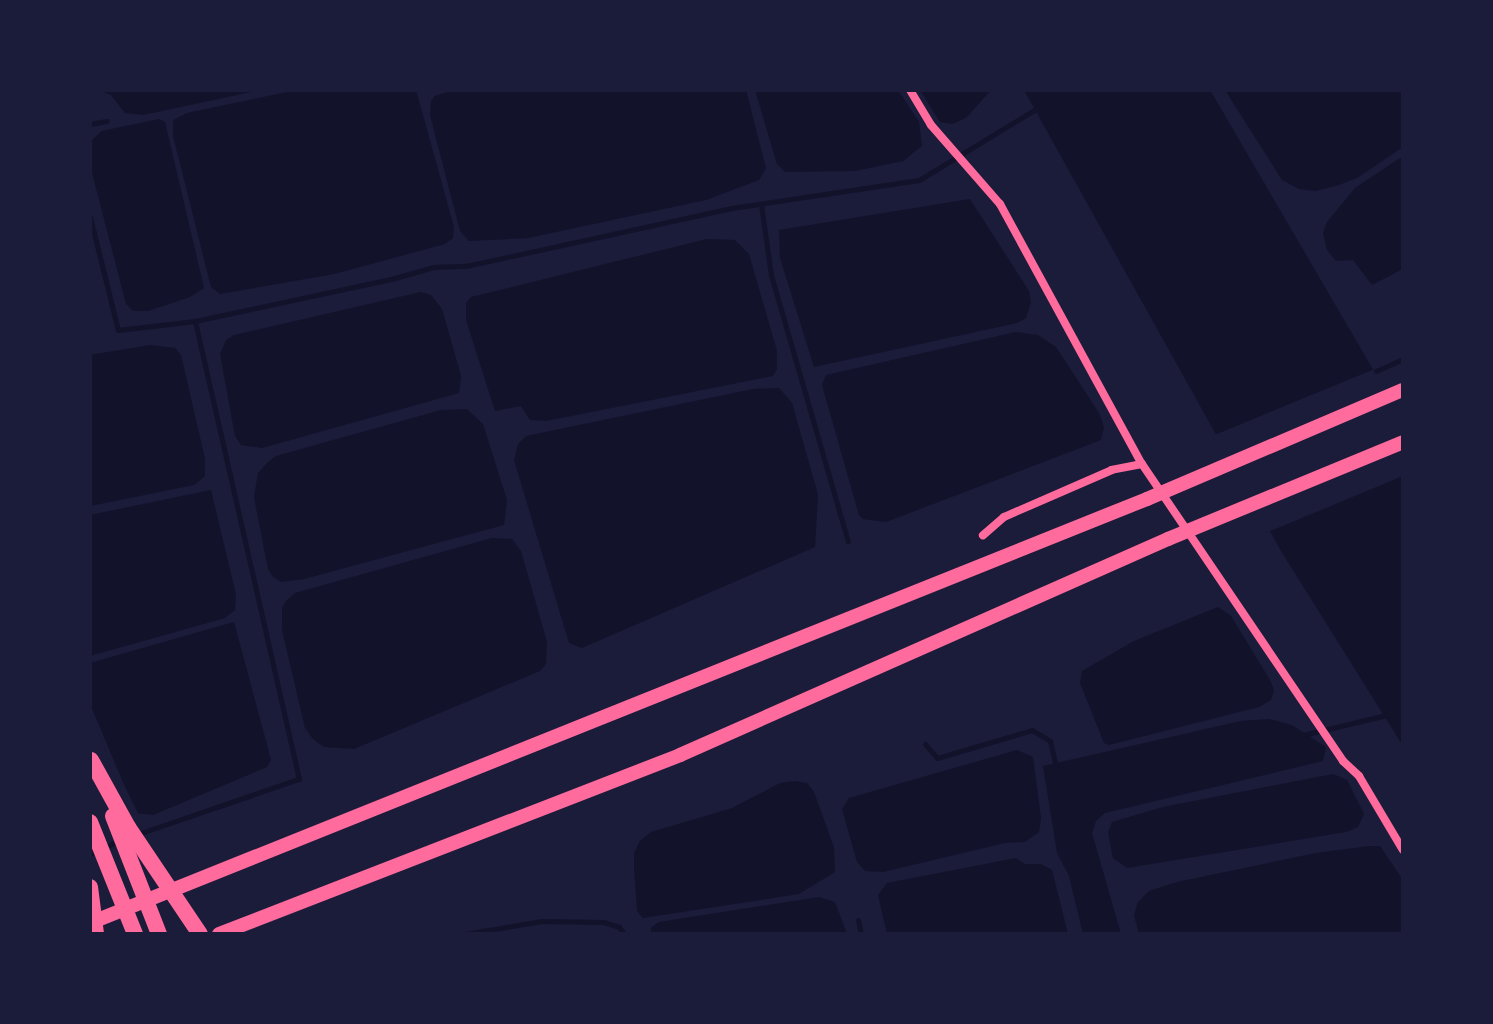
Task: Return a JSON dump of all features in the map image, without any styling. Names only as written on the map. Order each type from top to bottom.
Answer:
[{"type":"highway","points":[[90,923],[1147,499],[1403,390]]},
{"type":"highway","points":[[219,934],[680,755],[1168,539],[1403,442]]},
{"type":"highway","points":[[91,758],[159,934]]},
{"type":"highway","points":[[91,758],[128,827],[200,934]]},
{"type":"highway","points":[[90,822],[135,934]]},
{"type":"highway","points":[[90,887],[96,934]]},
{"type":"street","points":[[910,90],[931,125],[1000,204],[1142,464],[1343,761],[1359,776],[1403,850]]},
{"type":"street","points":[[983,535],[1004,517],[1112,470],[1142,464]]},
{"type":"shaded area","points":[[97,90],[261,90],[143,115],[125,113],[111,95]]},
{"type":"shaded area","points":[[297,90],[416,90],[454,227],[453,238],[445,244],[334,274],[220,294],[211,287],[173,136],[173,120],[187,113]]},
{"type":"shaded area","points":[[454,90],[746,90],[766,168],[759,180],[706,200],[528,238],[469,241],[460,231],[430,115],[431,101],[435,96]]},
{"type":"shaded area","points":[[755,90],[898,90],[919,122],[922,146],[903,161],[855,171],[785,172],[777,164]]},
{"type":"shaded area","points":[[920,90],[991,90],[966,118],[952,124],[940,122]]},
{"type":"shaded area","points":[[1024,90],[1210,90],[1403,421],[1403,746],[1281,551]]},
{"type":"shaded area","points":[[1225,90],[1403,90],[1403,147],[1357,178],[1315,191],[1299,189],[1282,180]]},
{"type":"shaded area","points":[[159,119],[165,122],[204,288],[190,297],[148,311],[133,311],[126,304],[90,165],[90,142],[102,131]]},
{"type":"shaded area","points":[[1403,156],[1403,269],[1372,285],[1353,260],[1336,261],[1327,250],[1323,233],[1327,222],[1355,188]]},
{"type":"shaded area","points":[[970,199],[1029,291],[1031,302],[1026,318],[1017,323],[814,367],[780,258],[779,230]]},
{"type":"shaded area","points":[[707,239],[735,240],[749,254],[777,351],[777,369],[773,376],[546,421],[530,420],[521,406],[495,411],[466,320],[466,303],[471,297]]},
{"type":"shaded area","points":[[421,292],[431,295],[442,309],[461,376],[459,393],[262,448],[241,445],[235,436],[220,354],[226,340],[234,335]]},
{"type":"shaded area","points":[[1016,332],[1038,335],[1056,347],[1099,413],[1104,427],[1101,440],[886,522],[863,519],[859,515],[822,385],[826,375]]},
{"type":"shaded area","points":[[150,345],[175,348],[181,355],[205,459],[205,476],[194,485],[90,506],[90,355]]},
{"type":"shaded area","points":[[779,388],[792,403],[818,495],[815,547],[582,648],[569,643],[514,460],[518,444],[526,436],[753,389]]},
{"type":"shaded area","points":[[467,409],[483,424],[507,500],[504,525],[304,579],[281,582],[273,577],[268,569],[254,497],[258,473],[267,463],[276,456],[441,410]]},
{"type":"shaded area","points":[[211,490],[236,595],[235,610],[225,618],[90,656],[90,515]]},
{"type":"shaded area","points":[[492,538],[512,539],[521,551],[547,642],[546,664],[540,671],[354,749],[324,747],[313,739],[305,728],[282,630],[282,608],[286,601],[295,593]]},
{"type":"shaded area","points":[[1218,607],[1231,616],[1270,680],[1274,690],[1271,700],[1259,707],[1109,745],[1104,743],[1080,683],[1082,671],[1134,641]]},
{"type":"shaded area","points":[[234,622],[271,760],[267,767],[153,815],[136,813],[90,704],[90,663]]},
{"type":"shaded area","points":[[1269,719],[1292,725],[1326,747],[1323,761],[1105,813],[1096,821],[1092,833],[1121,934],[1083,934],[1069,876],[1057,853],[1043,766],[1241,721]]},
{"type":"shaded area","points":[[1017,750],[1033,757],[1041,818],[1039,832],[1025,842],[1005,843],[883,872],[865,871],[857,862],[842,809],[849,798]]},
{"type":"shaded area","points":[[1333,774],[1347,780],[1364,814],[1358,827],[1346,832],[1127,868],[1113,858],[1108,832],[1112,822],[1163,807]]},
{"type":"shaded area","points":[[780,783],[807,783],[814,792],[834,847],[835,872],[799,894],[643,918],[637,911],[634,868],[634,853],[640,841],[651,832],[732,808]]},
{"type":"shaded area","points":[[1380,846],[1403,880],[1403,934],[1139,934],[1134,915],[1138,902],[1149,891],[1177,882],[1316,853]]},
{"type":"shaded area","points":[[1016,858],[1025,864],[1041,864],[1052,870],[1068,934],[887,934],[878,895],[887,883]]},
{"type":"shaded area","points":[[819,897],[835,902],[847,934],[650,934],[652,927],[659,922]]},
{"type":"pier","points":[[1377,368],[1403,413],[1403,476],[1266,533],[1212,436]]},
{"type":"pier","points":[[90,713],[101,739],[141,819],[128,809]]},
{"type":"waterway","points":[[90,217],[118,330],[195,321],[433,267],[466,266],[732,208],[919,180],[1039,107]]},
{"type":"waterway","points":[[90,124],[107,121]]},
{"type":"waterway","points":[[761,204],[771,275],[848,541]]},
{"type":"waterway","points":[[135,835],[299,779],[195,321]]},
{"type":"waterway","points":[[1376,371],[1403,359]]},
{"type":"waterway","points":[[1303,735],[1403,711]]},
{"type":"waterway","points":[[925,744],[937,758],[1032,730],[1050,741],[1056,768]]},
{"type":"waterway","points":[[90,854],[118,841]]},
{"type":"waterway","points":[[858,920],[861,934]]},
{"type":"waterway","points":[[465,934],[542,921],[603,922],[619,927],[624,934]]}]
